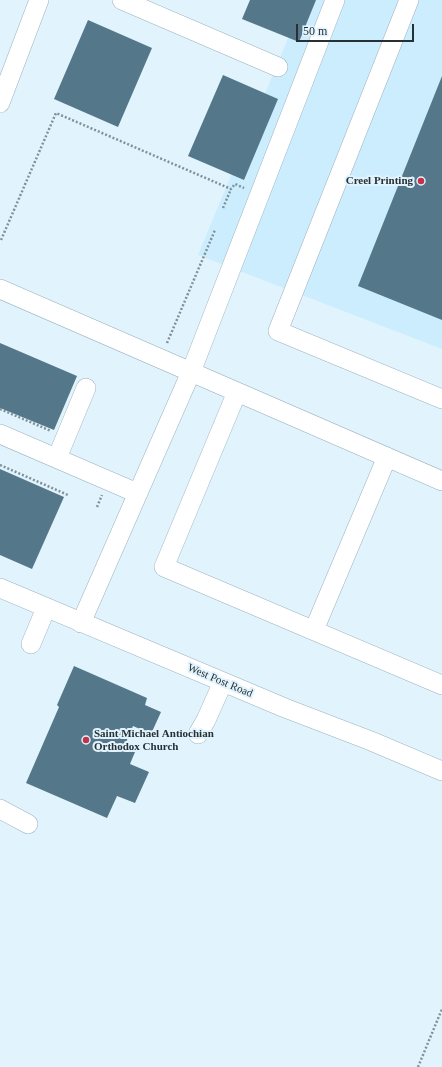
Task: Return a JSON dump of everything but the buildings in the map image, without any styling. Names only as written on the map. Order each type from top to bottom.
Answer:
[{"type":"street","points":[[0,103],[39,0]]},
{"type":"street","points":[[122,0],[278,67]]},
{"type":"street","points":[[81,623],[191,372],[335,0]]},
{"type":"street","points":[[409,0],[278,331],[442,399]]},
{"type":"street","points":[[0,289],[442,481]]},
{"type":"street","points":[[57,458],[86,388]]},
{"type":"street","points":[[237,392],[164,567],[442,685]]},
{"type":"street","points":[[0,434],[138,493]]},
{"type":"street","points":[[314,630],[387,457]]},
{"type":"street","name":"West Post Road","points":[[0,588],[285,708],[442,770]]},
{"type":"street","points":[[31,644],[46,608]]},
{"type":"street","points":[[198,734],[223,682]]},
{"type":"street","points":[[0,809],[28,824]]},
{"type":"path","points":[[1,240],[56,113],[232,189]]},
{"type":"path","points":[[223,208],[235,184],[246,189]]},
{"type":"path","points":[[167,343],[215,230]]},
{"type":"path","points":[[0,409],[55,433]]},
{"type":"path","points":[[0,465],[68,495]]},
{"type":"path","points":[[418,1067],[442,1009]]},
{"type":"shaded area","points":[[304,0],[442,0],[442,349],[198,255]]},
{"type":"place","name":"Creel Printing","points":[[421,181]]},
{"type":"place","name":"Saint Michael Antiochian Orthodox Church","points":[[86,740]]}]
